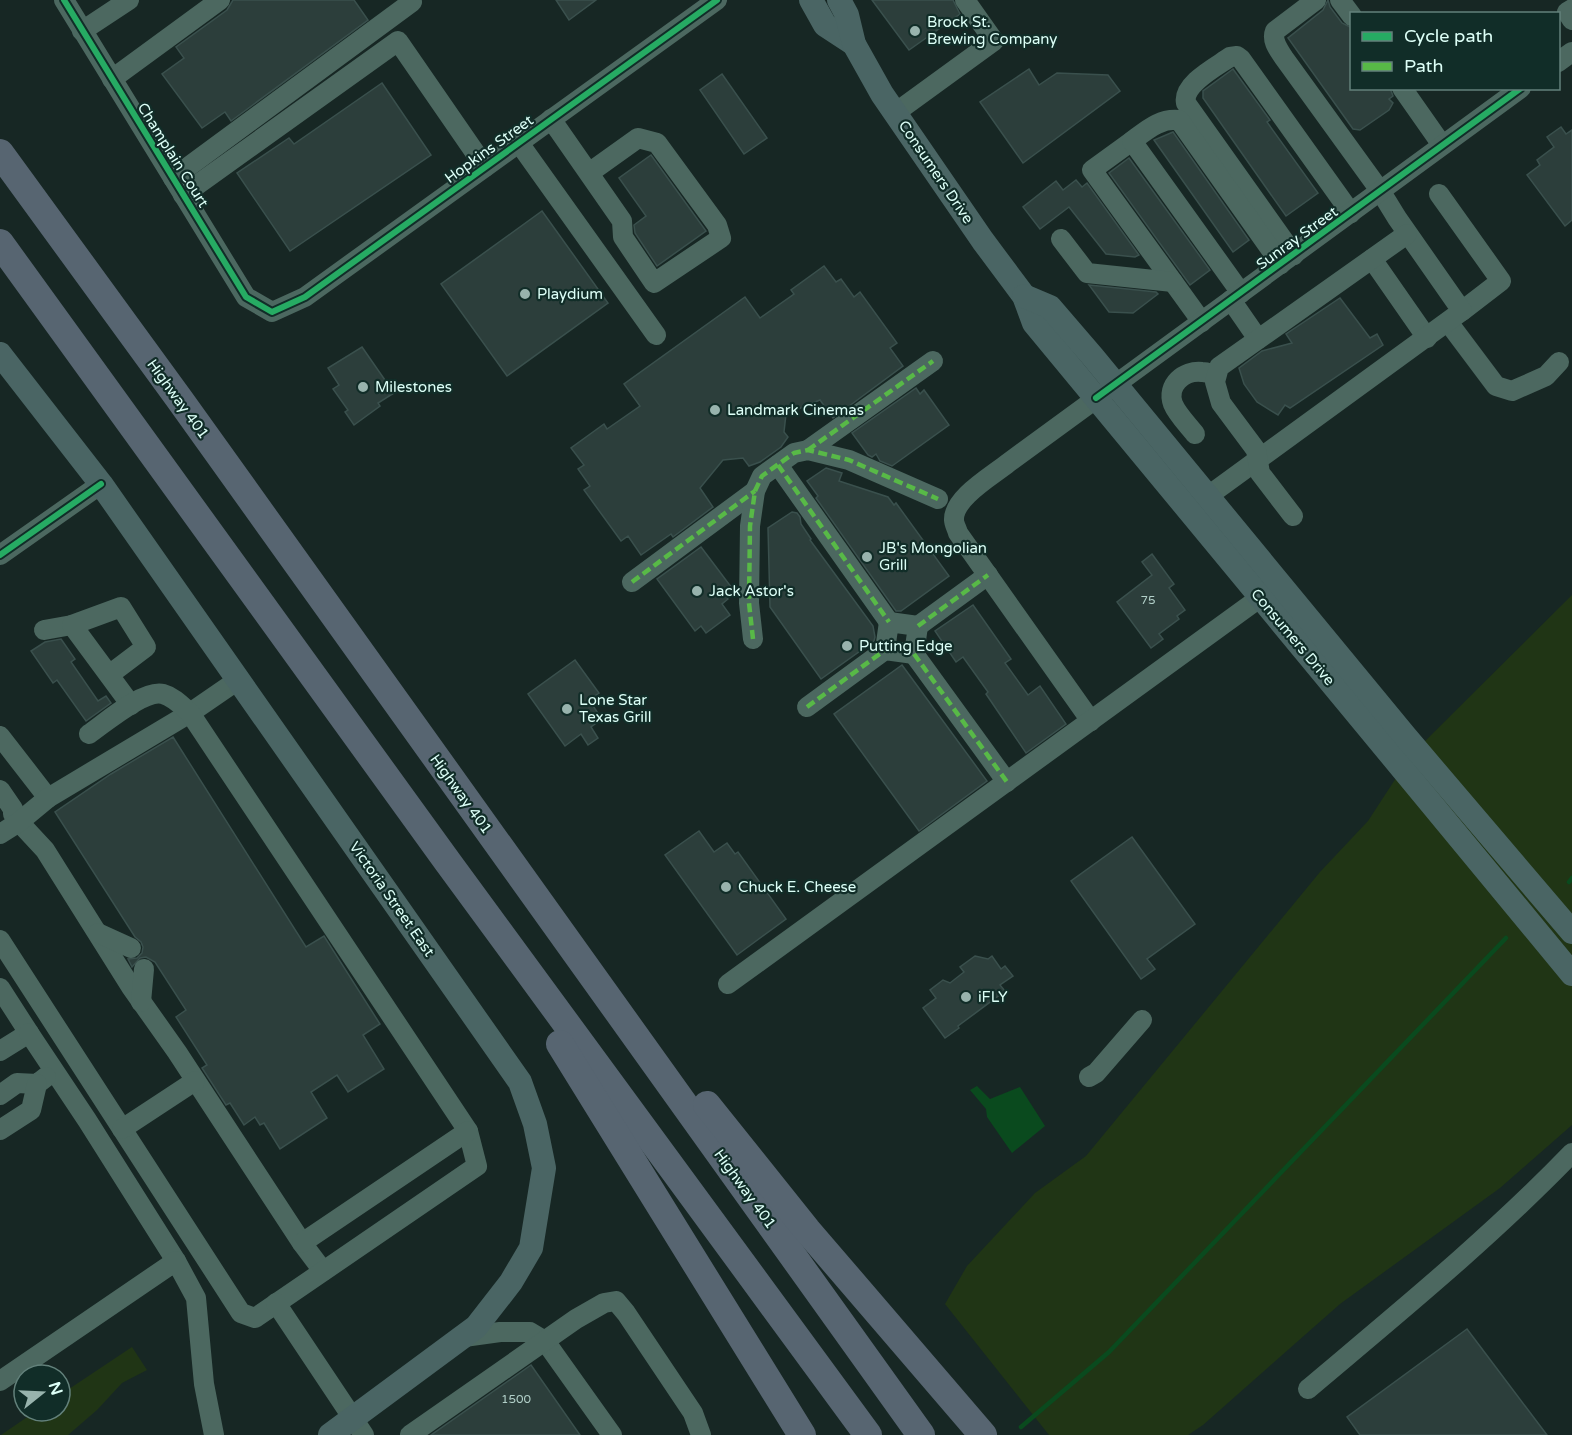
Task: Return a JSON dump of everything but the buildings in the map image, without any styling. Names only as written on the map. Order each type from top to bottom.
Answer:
[{"type":"highway","name":"Highway 401","points":[[0,153],[187,410],[921,1435]]},
{"type":"highway","points":[[0,243],[447,861],[868,1435]]},
{"type":"highway","points":[[447,861],[802,1435]]},
{"type":"highway","points":[[540,903],[656,1041],[807,1230],[983,1435]]},
{"type":"main road","name":"Consumers Drive","points":[[811,0],[825,25],[854,44]]},
{"type":"main road","name":"Consumers Drive","points":[[839,0],[848,15],[854,44],[895,113],[982,241],[1024,296],[1034,323],[1096,398],[1270,591],[1405,736],[1572,932]]},
{"type":"main road","name":"Consumers Drive","points":[[1024,296],[1050,307],[1208,496],[1270,591],[1572,974]]},
{"type":"main road","name":"Victoria Street East","points":[[0,354],[101,484],[520,1082],[531,1113],[544,1168],[531,1248],[504,1291],[476,1328],[358,1427],[330,1435]]},
{"type":"street","name":"Champlain Court","points":[[63,0],[246,297],[272,312]]},
{"type":"street","points":[[82,31],[129,0]]},
{"type":"street","points":[[112,79],[220,0]]},
{"type":"street","points":[[178,186],[412,2],[411,0]]},
{"type":"street","name":"Hopkins Street","points":[[272,312],[305,297],[717,0]]},
{"type":"street","points":[[895,113],[994,41],[964,0]]},
{"type":"street","points":[[1316,0],[1275,31],[1274,42],[1381,192],[1496,386],[1512,391],[1546,376],[1559,362]]},
{"type":"street","points":[[1340,0],[1350,13]]},
{"type":"street","points":[[178,186],[398,41],[486,167]]},
{"type":"street","points":[[1287,260],[1186,104],[1185,98],[1189,87],[1230,57],[1237,56],[1241,59],[1351,213]]},
{"type":"street","points":[[1403,90],[1442,145]]},
{"type":"street","name":"Sunray Street","points":[[988,575],[958,533],[954,521],[956,509],[963,499],[1096,398],[1518,90]]},
{"type":"street","points":[[551,119],[622,221],[623,237],[654,283],[720,238],[717,225],[657,143],[638,138],[589,173]]},
{"type":"street","points":[[1202,322],[1092,170],[1159,122],[1179,120],[1287,260]]},
{"type":"street","points":[[1132,141],[1236,297],[1258,339]]},
{"type":"street","points":[[519,143],[656,335]]},
{"type":"street","points":[[1208,496],[1427,338],[1501,281],[1439,194]]},
{"type":"street","points":[[1293,516],[1260,473],[1256,450],[1221,403],[1215,382],[1219,367],[1407,234]]},
{"type":"street","points":[[1061,239],[1087,273],[1173,282]]},
{"type":"street","points":[[1372,259],[1427,338]]},
{"type":"street","points":[[753,639],[749,603],[750,526],[755,491],[762,476],[794,453],[808,450],[933,361]]},
{"type":"street","points":[[1195,434],[1173,405],[1171,393],[1173,385],[1181,377],[1201,371],[1216,375]]},
{"type":"street","points":[[808,450],[849,460],[938,500]]},
{"type":"street","points":[[778,465],[889,622],[885,650]]},
{"type":"street","points":[[0,555],[101,484]]},
{"type":"street","points":[[632,582],[755,491]]},
{"type":"street","points":[[889,622],[918,626],[988,575],[1091,721]]},
{"type":"street","points":[[728,984],[1270,591]]},
{"type":"street","points":[[44,630],[72,625],[121,607],[146,647],[109,675]]},
{"type":"street","points":[[72,625],[131,705]]},
{"type":"street","points":[[918,626],[914,654],[1006,782]]},
{"type":"street","points":[[807,707],[885,650],[914,654]]},
{"type":"street","points":[[11,813],[48,798],[190,713],[238,680]]},
{"type":"street","points":[[0,940],[241,1313],[255,1318],[477,1166],[468,1131],[190,713],[170,697],[160,693],[138,700],[89,734]]},
{"type":"street","points":[[0,736],[48,798]]},
{"type":"street","points":[[0,790],[13,809],[0,834]]},
{"type":"street","points":[[11,813],[45,850],[141,1002],[323,1271]]},
{"type":"street","points":[[98,933],[131,948]]},
{"type":"street","points":[[141,1002],[144,969]]},
{"type":"street","points":[[0,988],[176,1261],[196,1298],[204,1384],[214,1435]]},
{"type":"street","points":[[1089,1077],[1096,1073],[1142,1020]]},
{"type":"street","points":[[0,1051],[29,1033]]},
{"type":"street","points":[[0,1095],[17,1083],[37,1083],[55,1071]]},
{"type":"street","points":[[122,1129],[195,1082]]},
{"type":"street","points":[[0,1130],[31,1110],[37,1083]]},
{"type":"street","points":[[302,1243],[468,1131]]},
{"type":"street","points":[[1308,1389],[1427,1288],[1534,1192],[1572,1153]]},
{"type":"street","points":[[0,1381],[176,1261]]},
{"type":"street","points":[[410,1435],[576,1319],[604,1304],[616,1301],[620,1303],[693,1413],[701,1435]]},
{"type":"street","points":[[276,1303],[358,1427]]},
{"type":"street","points":[[464,1336],[500,1332],[530,1332],[545,1341],[612,1435]]},
{"type":"shaded area","points":[[1572,595],[1572,1125],[1500,1188],[1340,1304],[1203,1425],[1188,1435],[1049,1435],[945,1304],[967,1266],[1035,1193],[1086,1156],[1320,872],[1368,821],[1411,755]]},
{"type":"shaded area","points":[[977,1086],[990,1099],[1020,1087],[1045,1126],[1012,1153],[987,1117],[986,1109],[970,1090]]},
{"type":"shaded area","points":[[132,1347],[147,1370],[122,1383],[97,1410],[68,1435],[1,1435],[18,1423],[72,1423],[72,1387]]},
{"type":"waterway","points":[[1569,882],[1572,878]]},
{"type":"waterway","points":[[1021,1427],[1109,1352],[1506,938]]},
{"type":"marked path","points":[[808,450],[933,361]]},
{"type":"marked path","points":[[753,639],[749,603],[750,526],[755,491],[762,476],[794,453],[808,450],[849,460],[938,499]]},
{"type":"marked path","points":[[778,465],[889,622]]},
{"type":"marked path","points":[[632,582],[755,491]]},
{"type":"marked path","points":[[918,626],[988,575]]},
{"type":"marked path","points":[[807,707],[885,650]]},
{"type":"marked path","points":[[914,654],[1007,782]]},
{"type":"cycle path","points":[[64,0],[246,297],[272,312],[305,297],[717,0]]},
{"type":"cycle path","points":[[1096,398],[1518,90]]},
{"type":"cycle path","points":[[0,555],[101,484]]},
{"type":"place","name":"Brock St. Brewing Company","points":[[915,31]]},
{"type":"place","name":"Playdium","points":[[525,294]]},
{"type":"place","name":"Milestones","points":[[363,387]]},
{"type":"place","name":"Landmark Cinemas","points":[[715,410]]},
{"type":"place","name":"JB's Mongolian Grill","points":[[867,557]]},
{"type":"place","name":"Jack Astor's","points":[[697,591]]},
{"type":"place","name":"Putting Edge","points":[[847,646]]},
{"type":"place","name":"Lone Star Texas Grill","points":[[567,709]]},
{"type":"place","name":"Chuck E. Cheese","points":[[726,887]]},
{"type":"place","name":"iFLY","points":[[966,997]]}]
